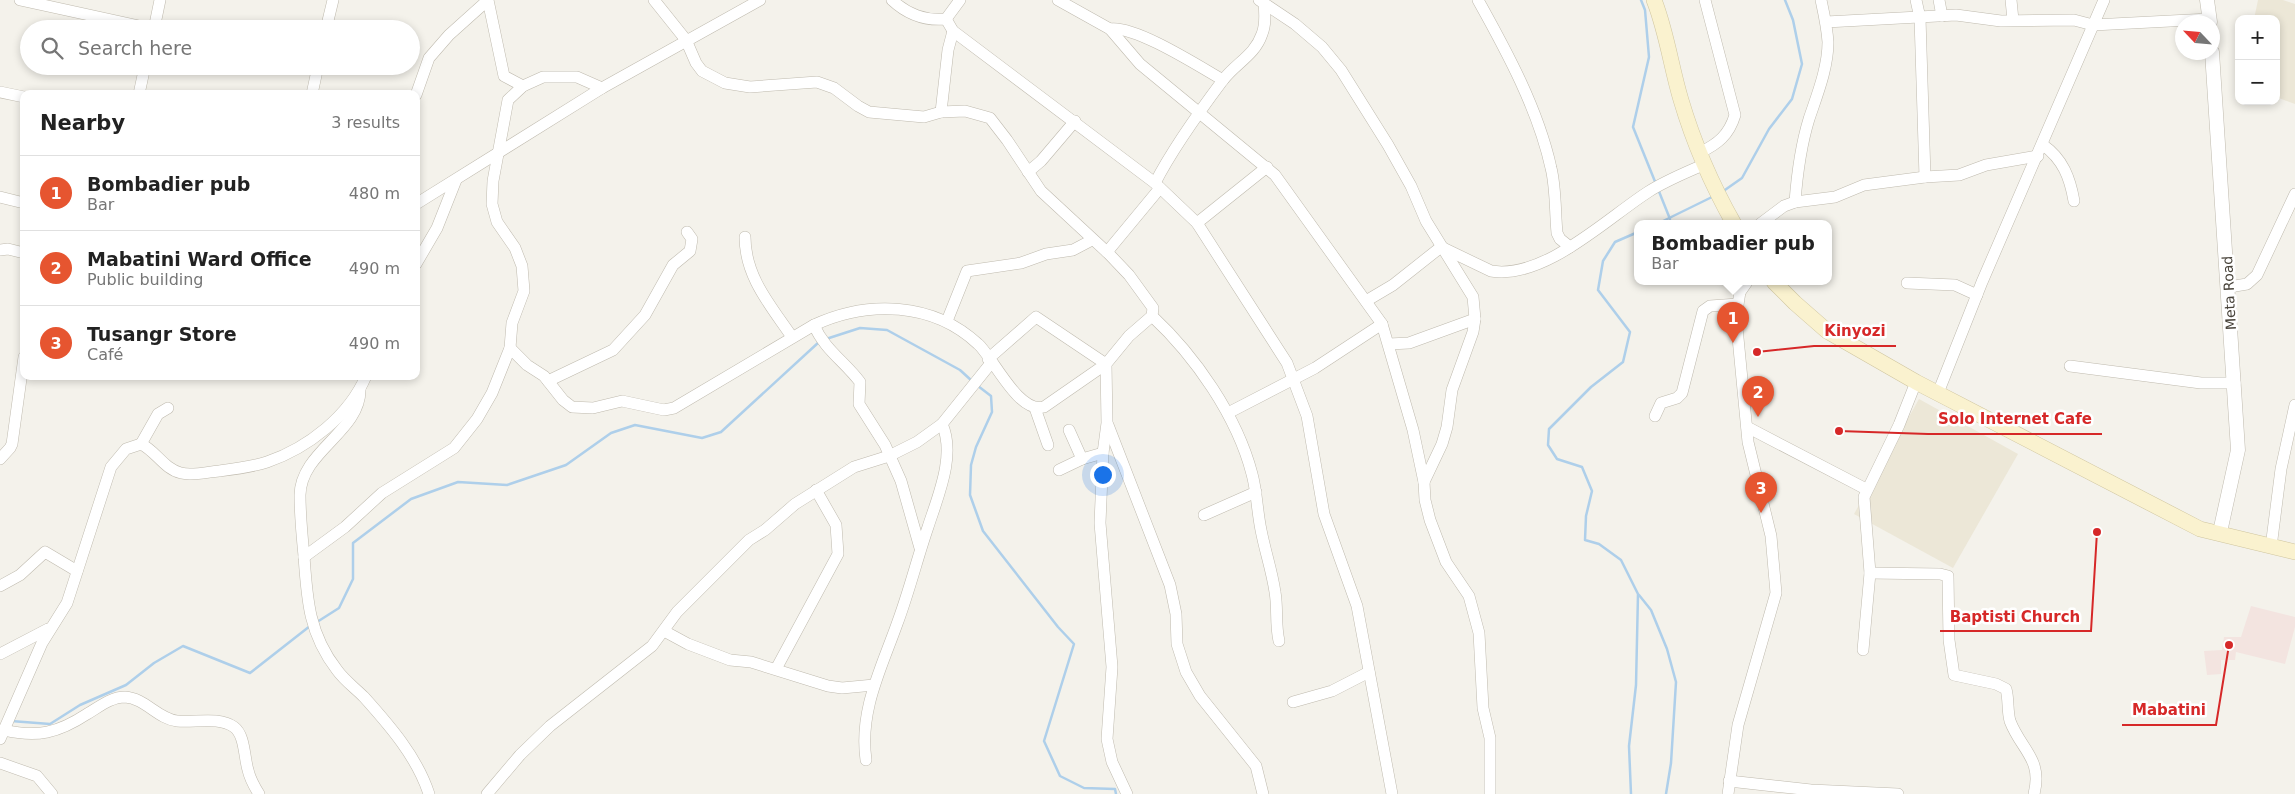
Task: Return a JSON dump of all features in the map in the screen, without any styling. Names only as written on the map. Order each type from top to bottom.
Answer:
[{"type":"main road","points":[[1654,0],[1664,26],[1672,64],[1701,159],[1732,220]]},
{"type":"main road","points":[[1777,285],[1794,304],[1827,330],[1916,382],[2200,528],[2295,552]]},
{"type":"street","points":[[20,0],[112,20]]},
{"type":"street","points":[[155,20],[160,0]]},
{"type":"street","points":[[328,20],[333,0]]},
{"type":"street","points":[[418,90],[429,58],[449,35],[488,0],[504,76],[523,86]]},
{"type":"street","points":[[654,0],[686,40],[696,63],[702,71],[725,83],[750,87],[817,82],[834,88],[869,112],[901,117],[924,117],[941,112],[965,111],[990,118],[1040,191],[1129,275],[1152,308],[1152,316],[1175,338],[1228,413],[1242,440],[1256,492],[1258,518],[1276,595],[1275,622],[1279,641]]},
{"type":"street","points":[[420,202],[602,88],[760,0]]},
{"type":"street","points":[[892,0],[910,14],[927,19],[946,19]]},
{"type":"street","points":[[946,19],[960,0]]},
{"type":"street","points":[[1058,0],[1110,29],[1140,64],[1267,168],[1311,222],[1382,324],[1389,344],[1424,482],[1425,500],[1436,538],[1446,562],[1469,596],[1479,633],[1483,708],[1490,738],[1490,794]]},
{"type":"street","points":[[1478,0],[1514,68],[1546,148],[1552,170],[1557,233],[1560,239],[1570,247]]},
{"type":"street","points":[[1441,247],[1483,267],[1500,272],[1526,269],[1570,247],[1649,191],[1665,183],[1701,159],[1720,141],[1731,126],[1735,114],[1705,0]]},
{"type":"street","points":[[1795,202],[1796,178],[1809,120],[1817,100],[1826,60],[1826,22],[1821,0]]},
{"type":"street","points":[[1916,0],[1920,18],[1925,177]]},
{"type":"street","points":[[1939,0],[1942,16]]},
{"type":"street","points":[[2011,0],[2013,20]]},
{"type":"street","points":[[1938,393],[1977,295],[2104,0]]},
{"type":"street","points":[[2208,0],[2209,15]]},
{"type":"street","points":[[1106,252],[1157,186],[1180,140],[1223,80],[1255,48],[1262,33],[1265,18],[1261,2]]},
{"type":"street","points":[[1261,2],[1296,24],[1341,70],[1388,145],[1441,247],[1473,298],[1475,318],[1465,359],[1449,402],[1447,427],[1442,444],[1424,482]]},
{"type":"street","points":[[1826,22],[1970,16],[1995,20],[2074,20],[2093,25],[2175,22]]},
{"type":"street","points":[[946,19],[953,31],[1075,121],[1157,186],[1198,223],[1288,363],[1307,416],[1324,514],[1338,558],[1357,606],[1370,672],[1389,793]]},
{"type":"street","points":[[1110,29],[1126,31],[1154,43],[1223,80]]},
{"type":"street","points":[[941,112],[948,50],[953,31]]},
{"type":"street","name":"Meta Road","points":[[2213,60],[2229,287],[2238,450],[2220,532]]},
{"type":"street","points":[[140,90],[143,75]]},
{"type":"street","points":[[312,90],[314,75]]},
{"type":"street","points":[[304,557],[345,528],[382,493],[454,448],[485,407],[510,348],[512,323],[524,291],[522,266],[515,248],[497,222],[492,204],[498,154],[508,100],[523,86],[543,77],[577,77],[602,88]]},
{"type":"street","points":[[0,92],[20,96]]},
{"type":"street","points":[[1028,172],[1041,161],[1075,121]]},
{"type":"street","points":[[1765,220],[1784,206],[1795,202],[1835,197],[1864,185],[1925,177],[1960,175],[1986,165],[2040,150],[2059,160],[2068,174],[2074,201]]},
{"type":"street","points":[[1198,223],[1267,168]]},
{"type":"street","points":[[420,257],[437,228],[456,180]]},
{"type":"street","points":[[2229,287],[2247,284],[2256,276],[2295,194]]},
{"type":"street","points":[[0,197],[20,202]]},
{"type":"street","points":[[548,381],[587,361],[606,354],[620,343],[645,315],[674,266],[690,251],[692,239],[687,232]]},
{"type":"street","points":[[745,238],[745,252],[759,291],[792,337]]},
{"type":"street","points":[[947,321],[967,271],[1021,264],[1046,254],[1073,250],[1092,240]]},
{"type":"street","points":[[1366,300],[1393,285],[1441,247]]},
{"type":"street","points":[[0,250],[8,249],[20,252]]},
{"type":"street","points":[[1908,283],[1955,285],[1977,295]]},
{"type":"street","points":[[1728,794],[1738,725],[1776,593],[1771,536],[1751,459],[1747,427],[1736,316],[1740,292],[1745,285]]},
{"type":"street","points":[[1654,416],[1661,403],[1677,398],[1682,393],[1703,311],[1710,306],[1738,304]]},
{"type":"street","points":[[510,348],[548,381],[563,400],[572,407],[593,408],[622,401],[664,410],[674,408],[698,395],[792,337],[818,334],[836,317],[871,309],[911,310],[934,315],[947,321],[980,345],[990,361],[1024,401],[1035,408],[1048,445]]},
{"type":"street","points":[[1035,408],[1044,407],[1106,364],[1129,336],[1152,316]]},
{"type":"street","points":[[487,794],[520,755],[550,726],[652,646],[677,612],[710,582],[733,554],[816,490],[854,467],[890,456],[917,442],[942,424],[970,390],[990,361],[1036,317],[1106,364]]},
{"type":"street","points":[[1389,344],[1410,343],[1475,318]]},
{"type":"street","points":[[1228,413],[1315,368],[1382,324]]},
{"type":"street","points":[[818,334],[860,382],[859,404],[878,432],[890,456],[908,500],[921,549]]},
{"type":"street","points":[[1106,364],[1107,423],[1103,453],[1100,543],[1112,667],[1107,739],[1112,762],[1127,794]]},
{"type":"street","points":[[2070,366],[2201,383],[2235,383]]},
{"type":"street","points":[[0,459],[12,444],[21,380]]},
{"type":"street","points":[[141,444],[181,473],[208,472],[266,462],[309,442],[335,420],[364,380]]},
{"type":"street","points":[[1863,650],[1870,573],[1864,497],[1866,488],[1895,434],[1916,382]]},
{"type":"street","points":[[360,388],[360,399],[357,409],[311,464],[302,480],[301,511],[306,597],[310,616],[322,647],[338,672],[364,698],[408,751],[419,769],[428,794]]},
{"type":"street","points":[[2271,547],[2281,469],[2295,405]]},
{"type":"street","points":[[168,408],[158,414],[141,444],[126,449],[111,467],[67,603],[50,628],[3,731],[38,735],[69,724],[112,699],[126,697],[146,704],[175,721],[224,723],[234,727],[240,737],[251,781],[259,794]]},
{"type":"street","points":[[1107,423],[1170,585],[1176,614],[1177,644],[1186,672],[1196,690],[1256,766],[1262,782],[1263,794]]},
{"type":"street","points":[[866,760],[864,733],[874,685],[899,619],[943,478],[948,442],[942,424]]},
{"type":"street","points":[[1747,427],[1866,488]]},
{"type":"street","points":[[1069,430],[1082,459]]},
{"type":"street","points":[[1060,470],[1082,459],[1103,453]]},
{"type":"street","points":[[776,668],[838,554],[836,525],[816,490]]},
{"type":"street","points":[[1204,515],[1256,492]]},
{"type":"street","points":[[0,586],[20,575],[45,552],[77,571]]},
{"type":"street","points":[[1870,573],[1940,574],[1948,576],[1950,640],[1954,675],[1996,684],[2006,690],[2011,723],[2034,762],[2037,774],[2034,794]]},
{"type":"street","points":[[0,654],[50,628]]},
{"type":"street","points":[[664,631],[688,644],[730,660],[751,662],[776,668],[828,686],[842,688],[874,685]]},
{"type":"street","points":[[1293,702],[1317,696],[1370,672]]},
{"type":"street","points":[[0,762],[37,776],[52,794]]},
{"type":"street","points":[[1730,781],[1811,790],[1898,794]]},
{"type":"shaded area","points":[[2258,0],[2283,0],[2295,4],[2295,104],[2280,98],[2280,15],[2255,15]]},
{"type":"shaded area","points":[[1919,399],[2018,454],[1953,568],[1854,514]]},
{"type":"shaded area","points":[[2251,606],[2295,617],[2295,627],[2285,664],[2236,652],[2235,660],[2221,660],[2221,674],[2207,675],[2204,651],[2222,650],[2224,637],[2241,637]]},
{"type":"waterway","points":[[1641,0],[1645,10],[1649,57],[1633,127],[1656,184]]},
{"type":"waterway","points":[[1722,192],[1742,178],[1769,129],[1792,99],[1802,64],[1793,20],[1785,0]]},
{"type":"waterway","points":[[1658,189],[1670,219]]},
{"type":"waterway","points":[[1665,220],[1712,197]]},
{"type":"waterway","points":[[1631,794],[1629,746],[1636,685],[1638,594],[1621,560],[1599,544],[1585,540],[1586,516],[1592,491],[1582,467],[1557,459],[1548,445],[1549,429],[1591,387],[1623,362],[1630,332],[1598,290],[1603,261],[1615,242],[1634,234]]},
{"type":"waterway","points":[[826,339],[860,328],[887,330],[960,370],[972,381]]},
{"type":"waterway","points":[[317,622],[339,608],[353,579],[353,543],[411,499],[458,482],[507,485],[566,465],[611,433],[635,425],[702,438],[721,432],[819,342]]},
{"type":"waterway","points":[[978,386],[991,396],[992,412],[976,447],[971,465],[970,495],[983,531],[1058,627],[1074,644],[1044,741],[1060,776],[1084,788],[1115,789],[1116,794]]},
{"type":"waterway","points":[[1639,595],[1651,610],[1667,649],[1676,682],[1671,763],[1666,794]]},
{"type":"waterway","points":[[11,721],[50,724],[80,705],[126,685],[154,663],[183,646],[250,673],[310,626]]},
{"type":"place","name":"Bombadier pub","points":[[1733,343]]},
{"type":"place","name":"Kinyozi","points":[[1757,352]]},
{"type":"place","name":"Mabatini Ward Office","points":[[1758,417]]},
{"type":"place","name":"Solo Internet Cafe","points":[[1839,431]]},
{"type":"place","name":"Tusangr Store","points":[[1761,513]]},
{"type":"place","name":"Baptisti Church","points":[[2097,532]]},
{"type":"place","name":"Mabatini","points":[[2229,645]]}]
